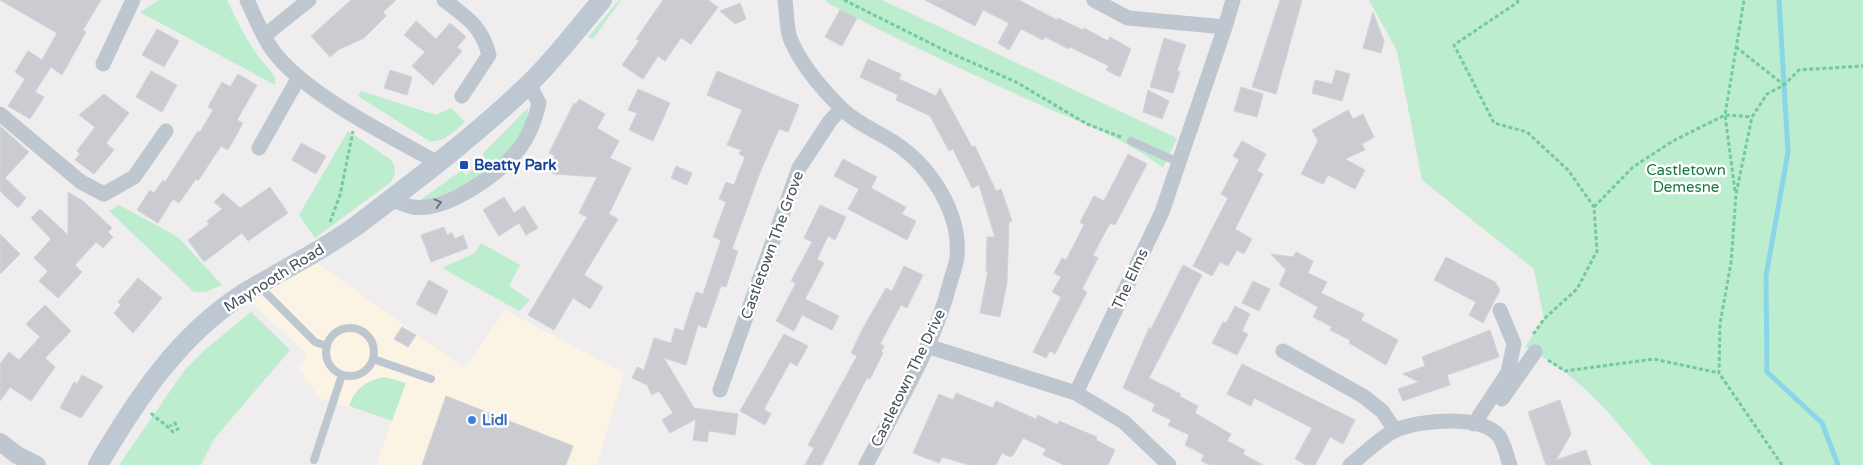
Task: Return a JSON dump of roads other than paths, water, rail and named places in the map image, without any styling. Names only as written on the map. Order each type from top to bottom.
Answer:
[{"type":"main road","name":"Maynooth Road","points":[[98,465],[163,366],[187,339],[242,295],[320,250],[438,163],[529,84],[602,0]]},
{"type":"street","points":[[103,64],[133,0]]},
{"type":"street","points":[[247,0],[264,36],[278,57],[299,77],[356,116],[438,163]]},
{"type":"street","points":[[264,36],[309,0]]},
{"type":"street","points":[[444,0],[470,21],[485,39],[489,55],[462,96]]},
{"type":"street","name":"Castletown The Drive","points":[[785,0],[790,37],[807,68],[841,108],[865,127],[895,143],[919,164],[937,187],[953,214],[957,257],[946,301],[927,346],[866,465]]},
{"type":"street","points":[[1094,0],[1128,18],[1226,27]]},
{"type":"street","name":"The Elms","points":[[1076,394],[1162,212],[1226,27],[1233,0]]},
{"type":"street","points":[[259,148],[299,77]]},
{"type":"street","points":[[391,199],[413,207],[438,204],[464,193],[485,181],[512,157],[533,126],[539,103],[529,84]]},
{"type":"street","name":"Castletown The Grove","points":[[720,390],[799,168],[830,121],[841,108]]},
{"type":"street","points":[[0,114],[81,182],[104,194],[134,177],[166,130]]},
{"type":"street","points":[[1478,425],[1508,372],[1514,344],[1500,310]]},
{"type":"street","points":[[927,346],[1076,394],[1124,422],[1169,465]]},
{"type":"street","points":[[1283,351],[1363,396],[1382,411],[1395,430]]},
{"type":"street","points":[[1478,425],[1535,352]]},
{"type":"street","points":[[1350,465],[1395,430],[1436,421],[1463,421],[1478,425],[1499,436],[1510,465]]},
{"type":"street","points":[[0,442],[9,454],[37,465]]},
{"type":"lane","points":[[1131,141],[1180,163]]},
{"type":"lane","points":[[258,286],[315,342],[327,346]]},
{"type":"lane","points":[[348,328],[356,329],[363,332],[372,344],[372,359],[369,366],[357,375],[342,375],[330,366],[326,353],[327,346],[335,334],[348,328]]},
{"type":"lane","points":[[372,359],[431,379]]},
{"type":"lane","points":[[314,460],[342,375]]},
{"type":"waterway","points":[[1779,0],[1788,152],[1766,276],[1767,372],[1822,423],[1838,465]]},
{"type":"place","name":"Beatty Park","points":[[464,165]]},
{"type":"place","name":"Lidl","points":[[472,420]]},
{"type":"park label","name":"Castletown Demesne","points":[[1686,178]]}]
